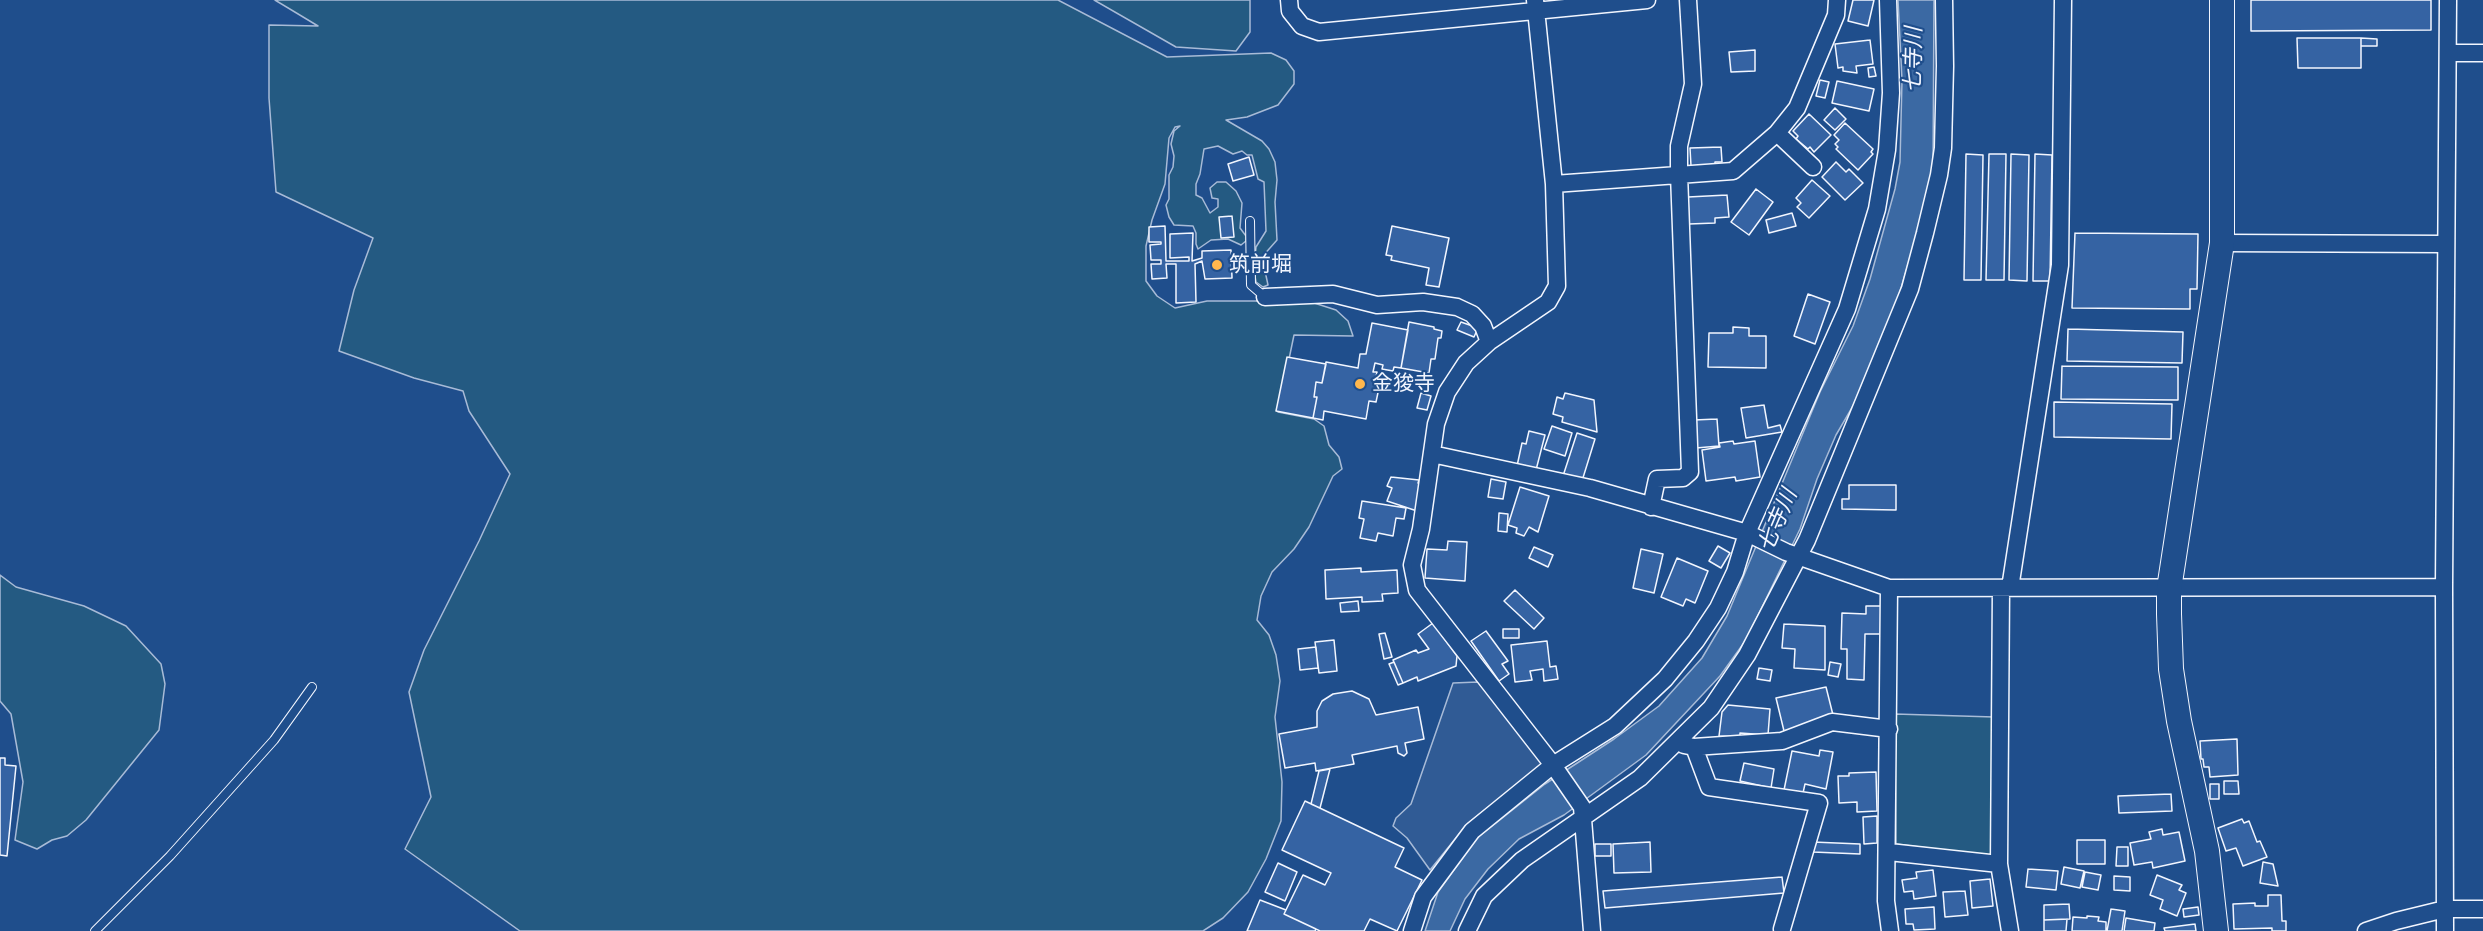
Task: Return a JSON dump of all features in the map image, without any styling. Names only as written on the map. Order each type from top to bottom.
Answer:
[{"type":"street","points":[[1289,0],[1290,11],[1302,26],[1319,32],[1536,6],[1647,0]]},
{"type":"street","points":[[1651,507],[1657,479],[1683,478],[1690,472],[1679,174],[1679,146],[1693,84],[1688,0]]},
{"type":"street","points":[[1554,184],[1733,171],[1777,133],[1797,108],[1836,15],[1837,0]]},
{"type":"street","points":[[1412,931],[1423,897],[1472,831],[1616,726],[1677,664],[1718,608],[1753,536],[1847,309],[1877,208],[1887,150],[1891,93],[1888,0]]},
{"type":"street","points":[[1467,931],[1485,896],[1522,860],[1582,813],[1640,778],[1710,708],[1747,655],[1792,554],[1807,540],[1910,289],[1925,233],[1939,175],[1942,148],[1945,66],[1944,0]]},
{"type":"street","points":[[2010,931],[1999,864],[2006,588],[2060,265],[2063,0]]},
{"type":"street","points":[[2216,931],[2207,851],[2179,721],[2171,669],[2169,589],[2222,243],[2222,0]]},
{"type":"street","points":[[2445,931],[2445,244],[2448,0]]},
{"type":"street","points":[[1536,6],[1554,184],[1557,286],[1548,302],[1489,342],[1466,363],[1447,392],[1436,424],[1420,536],[1412,565],[1417,590],[1556,770],[1582,813],[1592,931]]},
{"type":"street","points":[[2449,53],[2483,53]]},
{"type":"street","points":[[1777,133],[1813,167]]},
{"type":"street","points":[[2222,243],[2445,244]]},
{"type":"street","points":[[1264,297],[1333,294],[1377,305],[1424,302],[1457,307],[1472,314],[1483,326],[1489,342]]},
{"type":"street","points":[[1432,454],[1590,488],[1753,536],[1792,554],[1889,588],[2444,587]]},
{"type":"street","points":[[1889,588],[1886,901],[1890,931]]},
{"type":"street","points":[[1677,743],[1694,747],[1782,741],[1832,722],[1889,729]]},
{"type":"street","points":[[1694,747],[1709,787],[1819,803],[1782,929]]},
{"type":"street","points":[[1888,852],[1999,864]]},
{"type":"street","points":[[2366,931],[2445,909],[2483,909]]},
{"type":"lane","points":[[1250,221],[1251,285],[1264,297]]},
{"type":"lane","points":[[94,931],[170,856],[274,740],[312,687]]},
{"type":"shaded area","points":[[275,0],[1058,0],[1167,57],[1271,53],[1286,60],[1294,71],[1294,84],[1278,105],[1247,117],[1226,120],[1262,141],[1275,162],[1277,240],[1262,257],[1268,285],[1263,287],[1256,282],[1254,270],[1256,247],[1266,231],[1264,182],[1258,179],[1252,155],[1247,155],[1242,151],[1233,154],[1218,146],[1204,149],[1196,184],[1196,195],[1202,198],[1210,213],[1218,207],[1218,199],[1212,198],[1210,188],[1217,182],[1226,182],[1236,191],[1242,203],[1240,228],[1246,236],[1246,241],[1241,245],[1228,239],[1211,240],[1198,249],[1193,226],[1174,225],[1169,217],[1166,205],[1169,199],[1169,175],[1173,167],[1174,156],[1171,144],[1174,131],[1180,126],[1175,127],[1169,138],[1165,184],[1152,220],[1146,246],[1146,281],[1157,296],[1175,308],[1207,301],[1308,301],[1336,310],[1348,321],[1353,336],[1294,335],[1278,412],[1314,419],[1324,426],[1329,445],[1339,457],[1342,469],[1333,476],[1309,527],[1294,549],[1272,572],[1261,596],[1257,620],[1269,635],[1276,655],[1280,681],[1275,717],[1282,782],[1281,821],[1266,859],[1248,892],[1223,918],[1203,931],[520,931],[405,849],[431,797],[409,692],[424,650],[510,474],[469,411],[463,391],[414,378],[339,351],[354,290],[373,238],[276,192],[269,98],[269,25],[318,26]]},
{"type":"shaded area","points":[[1094,0],[1250,0],[1250,32],[1236,51],[1176,47]]},
{"type":"shaded area","points":[[0,575],[16,587],[84,606],[126,626],[161,664],[165,684],[159,730],[86,820],[67,836],[52,840],[37,849],[15,840],[23,782],[11,714],[0,701]]},
{"type":"shaded area","points":[[1478,682],[1544,763],[1468,823],[1430,870],[1407,838],[1393,826],[1396,818],[1411,804],[1453,683]]},
{"type":"shaded area","points":[[1895,714],[1994,717],[1992,856],[1896,844]]},
{"type":"water","name":"七寺川","points":[[1898,0],[1934,0],[1933,168],[1924,211],[1893,315],[1860,394],[1836,435],[1817,479],[1800,529],[1746,640],[1720,676],[1646,755],[1564,815],[1519,839],[1488,869],[1465,899],[1450,931],[1425,931],[1438,892],[1476,839],[1545,784],[1614,739],[1659,706],[1702,658],[1727,616],[1820,392],[1853,326],[1870,279],[1895,189],[1900,162],[1902,80]]},
{"type":"building","points":[[1853,0],[1874,0],[1868,26],[1848,21]]},
{"type":"building","points":[[2251,0],[2431,0],[2431,30],[2251,31]]},
{"type":"building","points":[[2297,38],[2361,38],[2361,68],[2298,68]]},
{"type":"building","points":[[2361,38],[2377,39],[2377,46],[2361,46]]},
{"type":"building","points":[[1870,40],[1873,64],[1856,66],[1857,73],[1843,71],[1843,67],[1838,68],[1835,44]]},
{"type":"building","points":[[1755,50],[1755,71],[1731,72],[1729,52]]},
{"type":"building","points":[[1874,67],[1876,76],[1869,77],[1868,68]]},
{"type":"building","points":[[1820,80],[1829,82],[1825,98],[1816,96]]},
{"type":"building","points":[[1837,81],[1874,89],[1869,111],[1832,103]]},
{"type":"building","points":[[1835,108],[1846,119],[1835,130],[1824,120]]},
{"type":"building","points":[[1809,114],[1831,135],[1814,152],[1796,139],[1798,136],[1793,131]]},
{"type":"building","points":[[1845,123],[1873,149],[1871,152],[1873,154],[1858,170],[1836,149],[1838,147],[1835,144],[1839,140],[1834,135]]},
{"type":"building","points":[[1721,147],[1722,162],[1715,162],[1715,165],[1691,166],[1690,148]]},
{"type":"building","points":[[1966,154],[1983,155],[1981,280],[1964,280]]},
{"type":"building","points":[[1989,154],[2006,154],[2004,280],[1986,280]]},
{"type":"building","points":[[2011,154],[2029,155],[2027,281],[2009,280]]},
{"type":"building","points":[[2035,154],[2052,155],[2050,281],[2033,281]]},
{"type":"building","points":[[1249,157],[1254,175],[1233,181],[1228,164]]},
{"type":"building","points":[[1836,162],[1846,172],[1849,169],[1863,183],[1845,200],[1822,177]]},
{"type":"building","points":[[1812,180],[1830,196],[1809,218],[1797,207],[1801,203],[1796,198]]},
{"type":"building","points":[[1756,189],[1773,202],[1749,235],[1731,222]]},
{"type":"building","points":[[1727,195],[1729,217],[1715,218],[1715,223],[1689,224],[1688,197]]},
{"type":"building","points":[[1792,213],[1796,226],[1769,233],[1766,220]]},
{"type":"building","points":[[1232,216],[1234,237],[1221,238],[1219,217]]},
{"type":"building","name":"筑前堀","points":[[1165,226],[1166,261],[1189,261],[1189,257],[1170,258],[1170,234],[1193,233],[1192,261],[1202,258],[1202,251],[1231,250],[1232,278],[1205,279],[1202,261],[1195,264],[1196,302],[1176,303],[1176,264],[1166,264],[1167,278],[1152,279],[1151,264],[1161,264],[1161,260],[1151,260],[1150,245],[1161,244],[1161,242],[1149,242],[1149,227]]},
{"type":"building","points":[[1392,226],[1449,238],[1439,287],[1426,285],[1429,268],[1391,260],[1392,256],[1386,255]]},
{"type":"building","points":[[2075,233],[2198,234],[2197,289],[2190,289],[2190,309],[2072,308]]},
{"type":"building","points":[[1808,294],[1830,302],[1815,344],[1794,336]]},
{"type":"building","points":[[1409,322],[1442,331],[1441,338],[1438,338],[1435,359],[1431,359],[1429,373],[1401,368]]},
{"type":"building","points":[[1461,322],[1478,328],[1474,337],[1457,330]]},
{"type":"building","points":[[1372,323],[1408,330],[1401,368],[1394,367],[1393,371],[1382,369],[1383,365],[1375,363],[1373,372],[1377,372],[1375,382],[1380,383],[1376,402],[1369,401],[1366,419],[1324,411],[1323,420],[1313,418],[1317,397],[1314,397],[1316,382],[1322,383],[1326,362],[1358,368],[1360,354],[1366,354]]},
{"type":"building","points":[[1733,327],[1749,328],[1749,336],[1766,336],[1766,368],[1708,367],[1709,333],[1733,333]]},
{"type":"building","points":[[2068,329],[2183,332],[2182,363],[2067,361]]},
{"type":"building","points":[[1287,357],[1326,364],[1322,383],[1316,382],[1314,397],[1317,397],[1313,418],[1276,411]]},
{"type":"building","points":[[2062,366],[2178,367],[2178,400],[2061,399]]},
{"type":"building","points":[[1421,393],[1431,396],[1427,410],[1417,408]]},
{"type":"building","points":[[1565,393],[1594,400],[1597,432],[1562,422],[1563,417],[1553,414],[1557,397],[1563,399]]},
{"type":"building","points":[[2054,402],[2172,404],[2171,439],[2054,437]]},
{"type":"building","points":[[1764,405],[1768,428],[1780,425],[1782,432],[1746,438],[1741,408]]},
{"type":"building","points":[[1717,419],[1719,446],[1696,448],[1694,420]]},
{"type":"building","points":[[1552,426],[1572,433],[1565,456],[1544,449]]},
{"type":"building","points":[[1529,431],[1545,435],[1536,470],[1517,466],[1522,443],[1526,444]]},
{"type":"building","points":[[1577,433],[1595,439],[1582,481],[1563,476]]},
{"type":"building","points":[[1733,441],[1734,444],[1755,441],[1760,477],[1736,481],[1735,477],[1706,481],[1702,450],[1720,447],[1719,443]]},
{"type":"building","points":[[1391,477],[1419,480],[1418,483],[1422,484],[1417,511],[1387,501],[1392,488],[1387,486]]},
{"type":"building","points":[[1491,479],[1506,482],[1503,499],[1488,497]]},
{"type":"building","points":[[1849,485],[1896,485],[1896,510],[1842,509],[1842,499],[1849,499]]},
{"type":"building","points":[[1520,487],[1549,496],[1538,532],[1529,527],[1524,536],[1516,533],[1517,528],[1508,525]]},
{"type":"building","points":[[1362,501],[1406,508],[1404,519],[1396,518],[1393,536],[1378,533],[1376,541],[1360,538],[1364,519],[1359,518]]},
{"type":"building","points":[[1499,513],[1508,514],[1507,532],[1498,531]]},
{"type":"building","points":[[1448,541],[1467,542],[1465,581],[1425,578],[1427,549],[1447,550]]},
{"type":"building","points":[[1718,546],[1730,553],[1721,568],[1709,561]]},
{"type":"building","points":[[1534,547],[1553,555],[1548,567],[1529,558]]},
{"type":"building","points":[[1641,549],[1663,554],[1654,593],[1633,588]]},
{"type":"building","points":[[1677,558],[1708,571],[1695,603],[1686,599],[1683,606],[1661,597]]},
{"type":"building","points":[[1361,568],[1361,572],[1397,570],[1398,593],[1382,594],[1383,601],[1362,602],[1362,597],[1326,599],[1325,570]]},
{"type":"building","points":[[1515,590],[1544,618],[1534,629],[1504,601]]},
{"type":"building","points":[[1358,601],[1359,611],[1341,612],[1340,603]]},
{"type":"building","points":[[1866,606],[1881,606],[1881,634],[1865,634],[1864,680],[1847,679],[1847,649],[1841,649],[1842,613],[1866,614]]},
{"type":"building","points":[[1433,623],[1457,656],[1456,666],[1418,681],[1417,677],[1403,683],[1393,660],[1416,650],[1418,653],[1429,649],[1418,634]]},
{"type":"building","points":[[1784,624],[1825,626],[1825,670],[1794,668],[1795,649],[1782,648]]},
{"type":"building","points":[[1503,629],[1519,629],[1519,638],[1503,638]]},
{"type":"building","points":[[1486,631],[1508,661],[1502,664],[1509,674],[1499,681],[1471,641]]},
{"type":"building","points":[[1385,633],[1392,657],[1384,659],[1379,634]]},
{"type":"building","points":[[1334,640],[1337,671],[1319,673],[1315,642]]},
{"type":"building","points":[[1547,641],[1550,667],[1556,666],[1558,679],[1544,681],[1543,669],[1530,671],[1532,680],[1515,682],[1511,645]]},
{"type":"building","points":[[1316,647],[1318,668],[1300,670],[1298,649]]},
{"type":"building","points":[[1394,662],[1403,683],[1398,685],[1389,664]]},
{"type":"building","points":[[1830,662],[1841,664],[1838,677],[1828,675]]},
{"type":"building","points":[[1759,668],[1772,670],[1770,681],[1757,679]]},
{"type":"building","points":[[1826,687],[1834,719],[1784,731],[1776,698]]},
{"type":"building","points":[[1352,691],[1369,699],[1376,715],[1418,707],[1424,739],[1405,743],[1407,753],[1404,756],[1398,753],[1397,746],[1352,755],[1354,764],[1316,771],[1315,763],[1285,768],[1279,734],[1317,727],[1317,711],[1322,701],[1333,694]]},
{"type":"building","points":[[1728,705],[1770,709],[1768,735],[1740,733],[1740,737],[1719,736],[1722,712]]},
{"type":"building","points":[[2237,739],[2238,775],[2210,777],[2209,767],[2204,767],[2203,759],[2201,759],[2200,741]]},
{"type":"building","points":[[1820,750],[1833,752],[1826,789],[1805,784],[1803,793],[1784,790],[1792,751],[1819,756]]},
{"type":"building","points":[[0,758],[5,758],[5,765],[16,766],[7,856],[0,855]]},
{"type":"building","points":[[1744,763],[1774,769],[1771,788],[1740,781]]},
{"type":"building","points":[[1330,769],[1320,808],[1311,804],[1319,771]]},
{"type":"building","points":[[1876,772],[1877,811],[1857,812],[1857,802],[1839,803],[1838,776],[1849,776],[1849,773]]},
{"type":"building","points":[[2224,781],[2238,781],[2239,794],[2224,794]]},
{"type":"building","points":[[2210,784],[2219,784],[2219,799],[2210,799]]},
{"type":"building","points":[[2171,794],[2172,811],[2119,813],[2118,796]]},
{"type":"building","points":[[1305,801],[1404,848],[1395,867],[1422,880],[1397,931],[1370,919],[1364,931],[1320,931],[1284,914],[1303,875],[1325,885],[1331,873],[1282,850]]},
{"type":"building","points":[[1877,816],[1877,843],[1864,844],[1863,817]]},
{"type":"building","points":[[2242,819],[2244,823],[2249,821],[2257,842],[2260,841],[2267,857],[2243,866],[2236,848],[2226,851],[2218,828]]},
{"type":"building","points":[[2162,829],[2163,835],[2179,832],[2185,861],[2153,868],[2152,862],[2134,865],[2130,843],[2151,839],[2149,832]]},
{"type":"building","points":[[2077,840],[2105,840],[2105,864],[2077,864]]},
{"type":"building","points":[[1650,842],[1651,872],[1614,873],[1613,844]]},
{"type":"building","points":[[1813,842],[1860,844],[1860,854],[1813,852]]},
{"type":"building","points":[[1595,844],[1611,844],[1611,856],[1595,856]]},
{"type":"building","points":[[2117,847],[2128,847],[2128,866],[2116,866]]},
{"type":"building","points":[[2263,862],[2273,864],[2278,886],[2260,883]]},
{"type":"building","points":[[1278,863],[1297,872],[1285,901],[1265,892]]},
{"type":"building","points":[[2064,867],[2084,871],[2080,888],[2061,884]]},
{"type":"building","points":[[2028,869],[2058,871],[2056,890],[2026,887]]},
{"type":"building","points":[[1933,870],[1936,896],[1914,899],[1913,891],[1904,892],[1902,880],[1917,878],[1916,872]]},
{"type":"building","points":[[2085,872],[2101,875],[2098,890],[2082,887]]},
{"type":"building","points":[[2157,875],[2182,885],[2179,890],[2186,893],[2177,916],[2160,909],[2163,900],[2150,895]]},
{"type":"building","points":[[2114,876],[2130,877],[2130,891],[2114,890]]},
{"type":"building","points":[[1782,877],[1784,893],[1605,908],[1603,891]]},
{"type":"building","points":[[1990,879],[1993,906],[1972,908],[1970,881]]},
{"type":"building","points":[[1965,891],[1968,915],[1945,917],[1943,892]]},
{"type":"building","points":[[2268,895],[2281,895],[2282,921],[2286,921],[2286,931],[2272,931],[2272,928],[2234,929],[2233,904],[2255,903],[2255,906],[2268,906]]},
{"type":"building","points":[[1260,900],[1286,910],[1284,914],[1316,929],[1315,931],[1247,931]]},
{"type":"building","points":[[2069,904],[2070,919],[2044,920],[2044,905]]},
{"type":"building","points":[[1934,907],[1935,929],[1914,930],[1913,924],[1906,924],[1905,909]]},
{"type":"building","points":[[2198,907],[2199,915],[2184,917],[2183,909]]},
{"type":"building","points":[[2111,909],[2125,911],[2122,931],[2107,931]]},
{"type":"building","points":[[2087,916],[2099,917],[2098,921],[2106,922],[2106,931],[2072,931],[2073,917],[2087,918]]},
{"type":"building","points":[[2126,918],[2155,923],[2154,931],[2124,931]]},
{"type":"building","points":[[2067,919],[2066,931],[2044,931],[2044,920]]},
{"type":"building","points":[[2195,924],[2196,931],[2165,931],[2164,928]]},
{"type":"place","name":"筑前堀","points":[[1217,265]]},
{"type":"place","name":"金狻寺","points":[[1360,384]]}]
